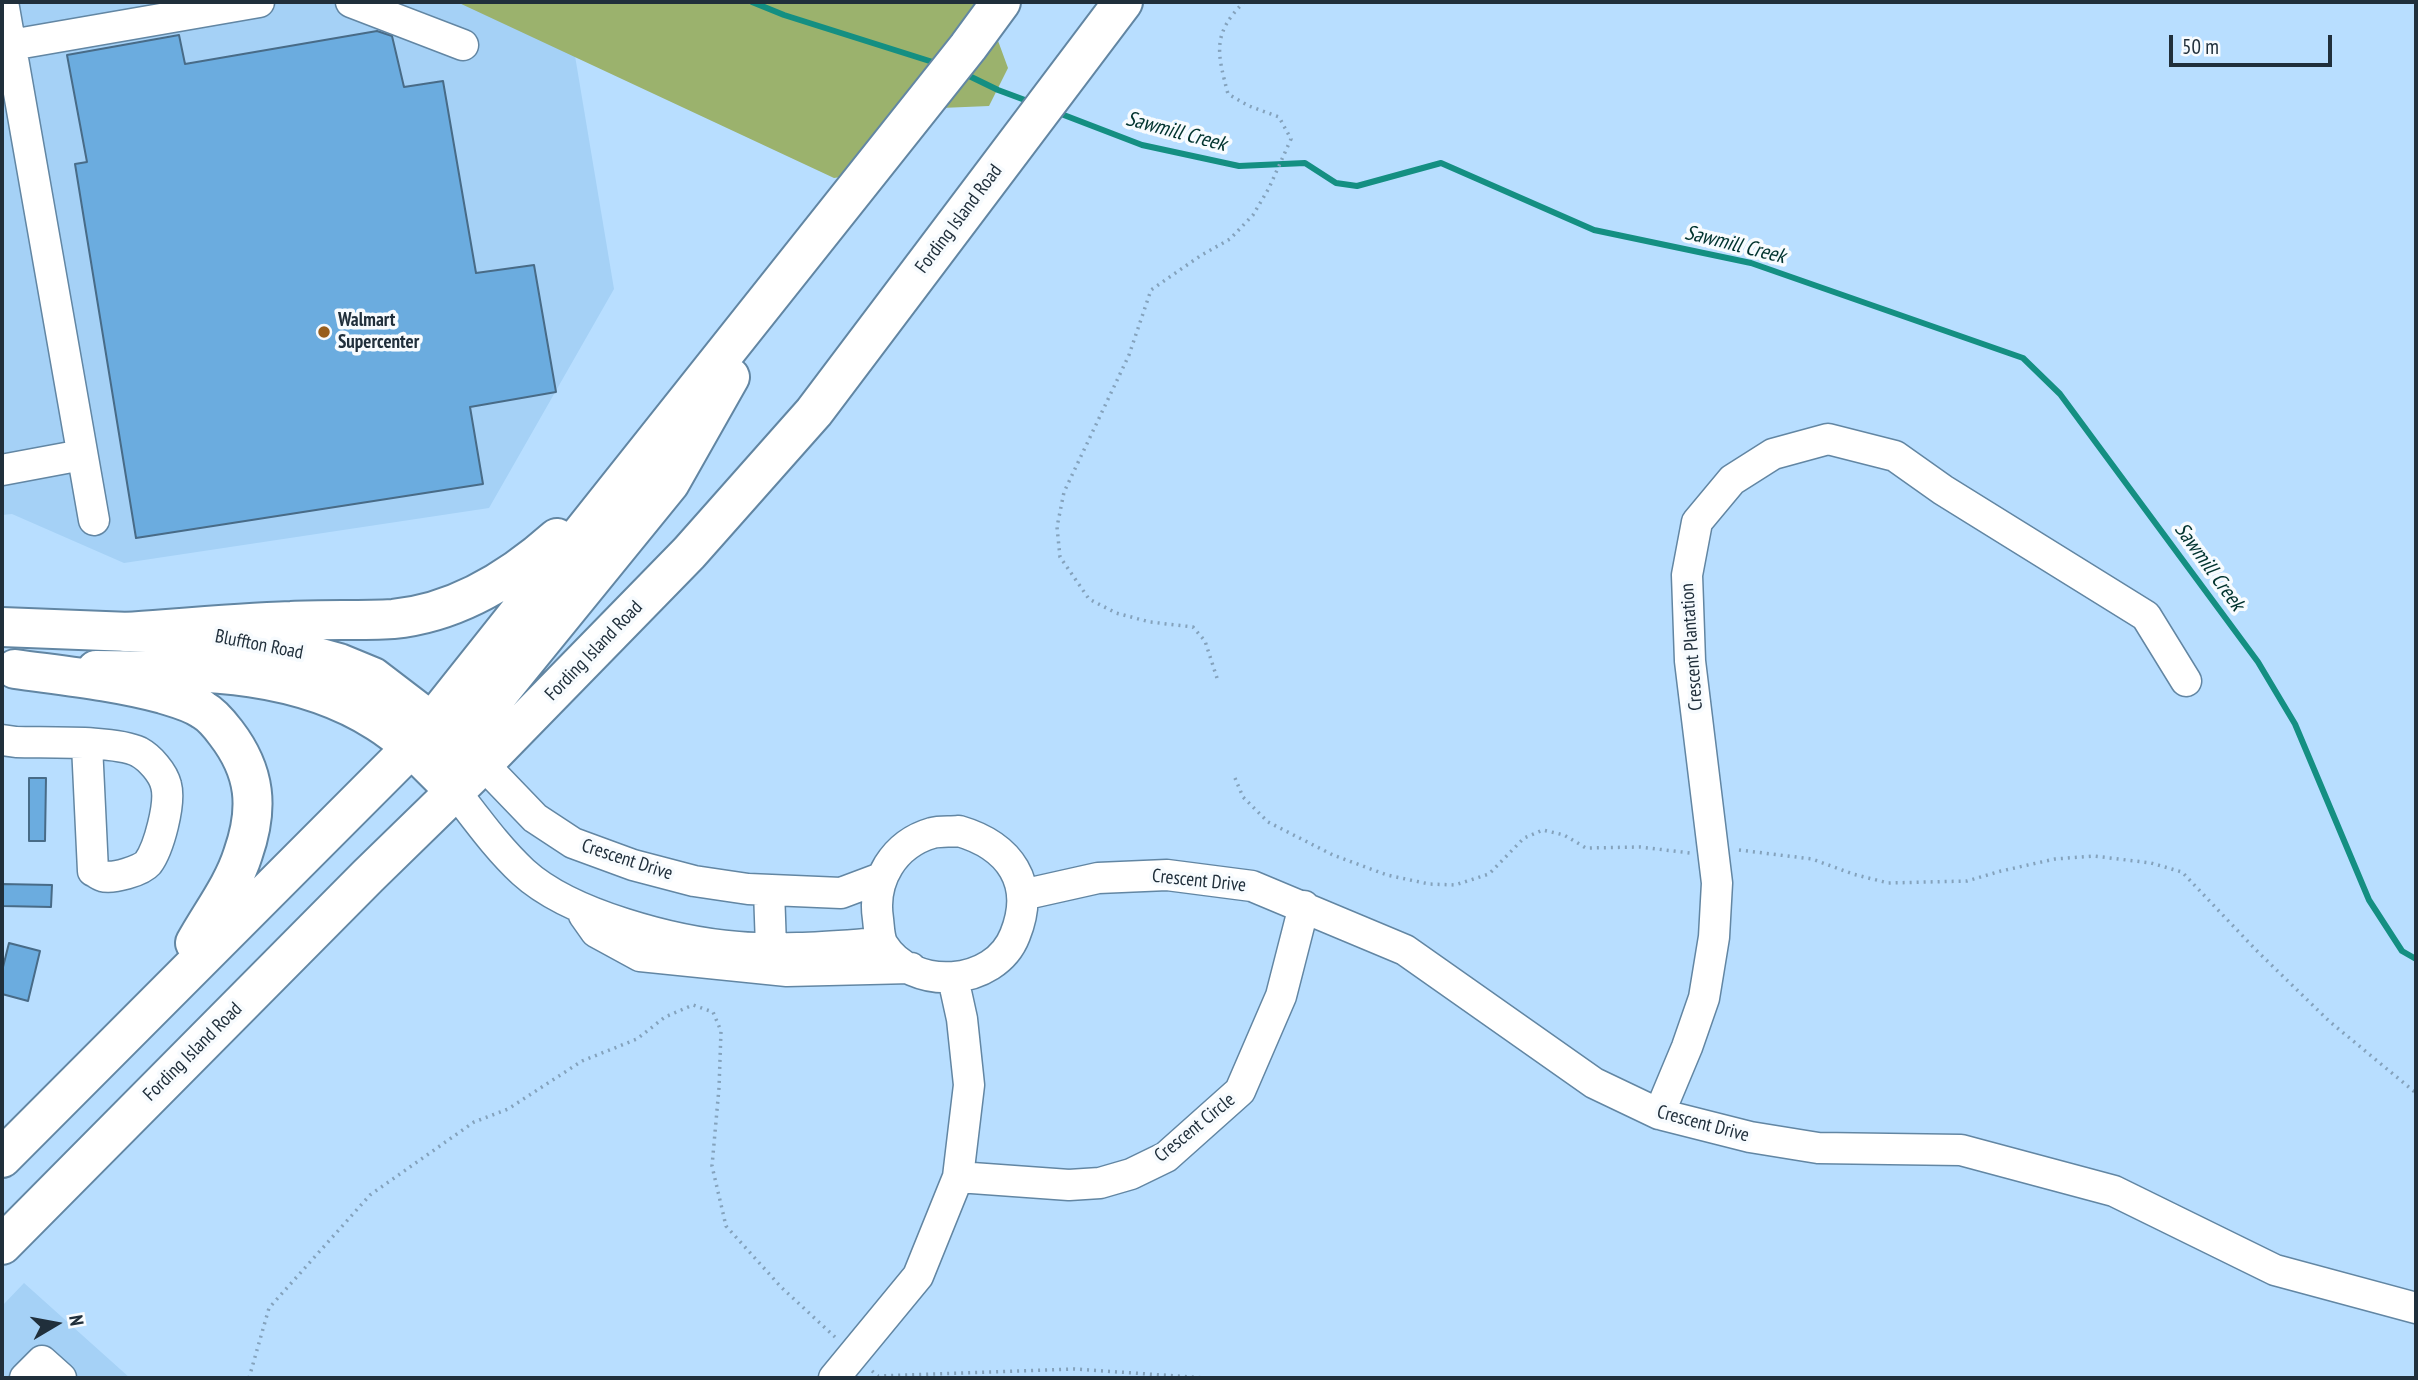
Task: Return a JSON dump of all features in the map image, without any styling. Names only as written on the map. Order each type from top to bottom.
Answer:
[{"type":"main road","points":[[2,1158],[422,735],[1001,2]]},
{"type":"main road","name":"Fording Island Road","points":[[2,1245],[454,790],[473,755],[689,553],[814,412],[1123,2]]},
{"type":"main road","points":[[473,755],[483,713],[670,483],[793,268]]},
{"type":"main road","points":[[126,632],[291,621],[395,618],[434,610],[477,595],[506,580],[540,554],[632,471]]},
{"type":"main road","name":"Bluffton Road","points":[[2,628],[208,635],[315,656],[373,677],[422,735],[454,790]]},
{"type":"main road","points":[[9,669],[127,684],[178,698],[203,710],[212,718],[236,746],[245,762],[251,782],[253,804],[243,855],[230,884],[171,987]]},
{"type":"main road","name":"Bluffton Road","points":[[9,669],[201,671],[276,681],[316,691],[378,722],[422,735],[473,755]]},
{"type":"street","points":[[3,2],[94,520]]},
{"type":"street","points":[[10,46],[258,2]]},
{"type":"street","points":[[351,2],[463,45]]},
{"type":"street","name":"Crescent Plantation","points":[[1659,1114],[1704,998],[1714,937],[1717,883],[1690,661],[1686,575],[1697,522],[1732,480],[1773,454],[1828,439],[1895,456],[2146,616],[2186,681]]},
{"type":"street","points":[[2,470],[82,455]]},
{"type":"street","points":[[2,740],[87,745]]},
{"type":"street","name":"Crescent Drive","points":[[473,755],[535,818],[573,843],[633,865],[694,881],[748,890],[841,893],[881,878]]},
{"type":"street","points":[[454,790],[524,873],[554,894],[605,917],[663,934],[737,947],[882,943]]},
{"type":"street","points":[[958,831],[982,838],[1001,852],[1016,872],[1023,895],[1022,919],[1013,942],[997,961],[976,973],[953,978],[930,975],[911,968],[891,954],[882,943],[877,896],[881,878],[894,857],[912,841],[934,832],[958,831]]},
{"type":"street","name":"Crescent Drive","points":[[1023,895],[1098,878],[1167,875],[1252,886],[1405,950],[1594,1083],[1659,1114],[1750,1137],[1818,1148],[1961,1150],[2114,1191],[2275,1270],[2416,1308]]},
{"type":"street","points":[[769,890],[771,947]]},
{"type":"street","points":[[576,904],[596,932],[640,956],[787,971],[911,968]]},
{"type":"street","name":"Crescent Circle","points":[[958,1177],[1069,1185],[1100,1183],[1131,1174],[1166,1157],[1240,1091],[1281,996],[1304,906]]},
{"type":"street","points":[[834,1378],[918,1276],[958,1177],[969,1085],[962,1019],[953,978]]},
{"type":"street","name":"Crescent Drive","points":[[2377,1296],[2416,1300]]},
{"type":"street","points":[[25,1378],[42,1361],[61,1378]]},
{"type":"path","points":[[1217,678],[1205,641],[1193,627],[1150,622],[1116,613],[1090,599],[1060,557],[1057,527],[1064,492],[1129,355],[1151,290],[1230,239],[1253,215],[1269,188],[1291,139],[1279,117],[1249,106],[1228,94],[1221,67],[1220,44],[1227,20],[1244,2]]},
{"type":"path","points":[[1235,778],[1243,797],[1268,822],[1333,855],[1387,875],[1429,884],[1455,886],[1489,874],[1524,838],[1543,831],[1564,835],[1586,848],[1640,847],[1690,853],[1738,850],[1812,859],[1888,883],[1967,881],[2055,859],[2094,856],[2151,863],[2182,872],[2256,950],[2329,1021],[2416,1093]]},
{"type":"path","points":[[249,1378],[269,1308],[370,1195],[474,1122],[508,1109],[582,1060],[637,1040],[665,1017],[693,1005],[713,1012],[721,1031],[712,1166],[726,1226],[781,1287],[877,1376],[1075,1369],[1206,1378]]},
{"type":"shaded area","points":[[2,2],[488,2],[570,26],[614,289],[489,508],[124,563],[12,514],[2,515]]},
{"type":"shaded area","points":[[24,1283],[130,1378],[2,1378],[2,1306]]},
{"type":"green space","points":[[457,2],[1021,2],[997,38],[1008,68],[989,106],[941,108],[881,171],[834,178]]},
{"type":"building","name":"Walmart Supercenter","points":[[377,31],[392,36],[404,87],[443,81],[476,273],[534,265],[556,392],[470,407],[483,484],[136,538],[75,164],[87,162],[67,55],[179,35],[185,64]]},
{"type":"building","points":[[29,778],[46,778],[45,841],[29,841]]},
{"type":"building","points":[[2,884],[52,885],[51,907],[2,906]]},
{"type":"building","points":[[9,943],[40,951],[28,1001],[2,994],[2,971]]},
{"type":"waterway","name":"Sawmill Creek","points":[[752,2],[784,15],[939,64]]},
{"type":"waterway","name":"Sawmill Creek","points":[[963,73],[1033,103]]},
{"type":"waterway","name":"Sawmill Creek","points":[[1056,112],[1142,145],[1239,166],[1305,163],[1336,183],[1357,186],[1441,163],[1594,230],[1751,263],[2023,358],[2060,394],[2258,662],[2295,724],[2369,900],[2402,951],[2416,959]]},
{"type":"place","name":"Walmart Supercenter","points":[[324,332]]}]
